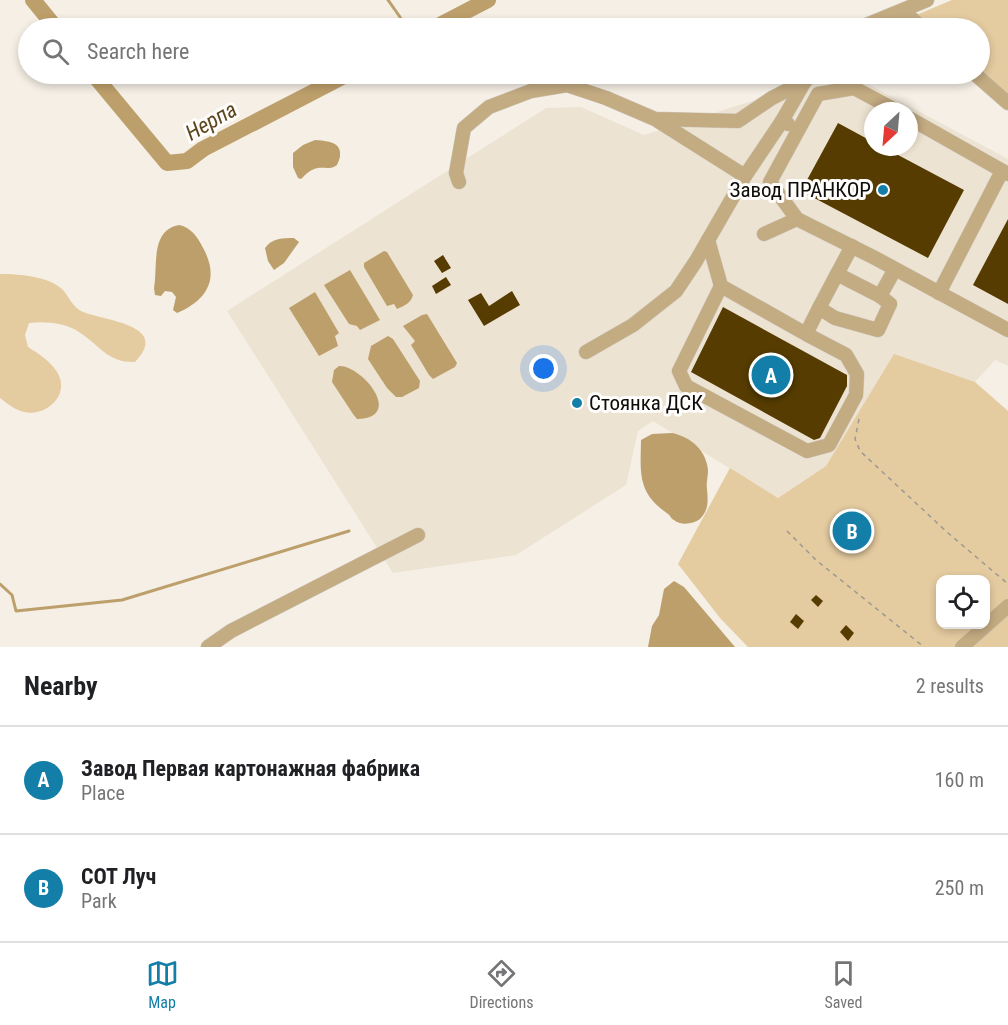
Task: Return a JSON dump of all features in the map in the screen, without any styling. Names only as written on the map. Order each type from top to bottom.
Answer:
[{"type":"street","points":[[883,18],[927,0]]},
{"type":"street","points":[[903,10],[912,18]]},
{"type":"street","points":[[655,119],[738,121],[797,84]]},
{"type":"street","points":[[586,352],[633,326],[676,291],[745,176],[805,84]]},
{"type":"street","points":[[986,84],[1008,103]]},
{"type":"street","points":[[459,182],[456,173],[464,128],[489,107],[531,92],[567,85],[606,98],[655,119],[698,144],[745,176]]},
{"type":"street","points":[[880,102],[854,88],[818,94],[770,182],[797,219],[896,269],[1008,330]]},
{"type":"street","points":[[782,121],[799,130]]},
{"type":"street","points":[[918,123],[1005,172],[939,293]]},
{"type":"street","points":[[764,234],[797,219]]},
{"type":"street","points":[[708,240],[721,286],[679,371],[686,386],[807,451],[829,445],[856,395],[857,374],[846,355],[721,286]]},
{"type":"street","points":[[806,334],[852,246]]},
{"type":"street","points":[[880,296],[896,269]]},
{"type":"street","points":[[819,308],[835,318],[878,330],[890,304],[880,296],[837,274]]},
{"type":"street","points":[[208,647],[231,631],[418,535]]},
{"type":"street","points":[[962,647],[1008,606]]},
{"type":"path","points":[[860,419],[855,439],[860,451],[948,533],[1008,584]]},
{"type":"path","points":[[787,531],[816,560],[924,647]]},
{"type":"shaded area","points":[[952,0],[1008,0],[1008,101],[990,84],[990,18],[916,18],[914,16]]},
{"type":"shaded area","points":[[806,84],[868,84],[901,102],[864,102],[864,156],[918,156],[918,111],[1008,159],[1008,366],[995,360],[975,382],[894,355],[826,466],[778,498],[653,421],[638,431],[626,485],[516,555],[393,573],[227,311],[546,108],[581,107],[644,135]]},
{"type":"shaded area","points":[[315,140],[332,143],[338,147],[340,156],[337,164],[335,167],[315,169],[301,179],[298,178],[293,167],[293,153],[303,145]]},
{"type":"shaded area","points":[[179,225],[190,230],[200,242],[207,257],[210,277],[204,294],[177,313],[173,310],[176,297],[172,292],[165,291],[161,296],[155,295],[154,288],[159,242],[170,228]]},
{"type":"shaded area","points":[[294,238],[299,242],[284,263],[274,270],[268,261],[265,248],[274,240]]},
{"type":"shaded area","points":[[384,251],[387,252],[413,295],[409,302],[397,309],[394,304],[387,306],[364,267],[364,263]]},
{"type":"shaded area","points":[[350,270],[380,320],[360,330],[357,326],[349,324],[324,285]]},
{"type":"shaded area","points":[[0,274],[33,277],[57,285],[81,311],[130,326],[140,332],[145,339],[144,349],[135,362],[125,362],[104,352],[74,329],[48,323],[29,323],[25,335],[28,347],[54,368],[61,380],[61,388],[54,402],[41,411],[24,412],[15,408],[0,398]]},
{"type":"shaded area","points":[[315,292],[339,333],[335,336],[338,346],[319,356],[289,308]]},
{"type":"shaded area","points":[[427,314],[457,363],[455,367],[433,379],[411,345],[415,341],[403,326]]},
{"type":"shaded area","points":[[388,336],[393,339],[420,381],[419,388],[402,397],[396,397],[387,388],[368,359],[371,346]]},
{"type":"shaded area","points":[[894,354],[975,382],[1008,411],[1008,647],[748,647],[720,618],[678,564],[730,468],[778,498],[826,466]]},
{"type":"shaded area","points":[[339,366],[358,374],[375,392],[378,410],[371,416],[357,419],[332,382],[334,370]]},
{"type":"shaded area","points":[[672,433],[691,441],[701,451],[707,463],[708,501],[703,516],[691,523],[683,524],[672,519],[651,498],[642,481],[641,440],[652,434]]},
{"type":"shaded area","points":[[674,581],[684,587],[735,647],[648,647],[652,626],[659,615],[664,589]]},
{"type":"building","name":"Завод ПРАНКОР","points":[[838,123],[864,137],[864,156],[900,156],[964,190],[928,258],[801,191]]},
{"type":"building","points":[[1008,219],[1008,304],[973,285]]},
{"type":"building","points":[[443,255],[451,268],[442,273],[434,261]]},
{"type":"building","points":[[446,277],[451,285],[436,294],[432,286]]},
{"type":"building","points":[[512,291],[520,305],[484,326],[468,300],[481,293],[489,306]]},
{"type":"building","points":[[723,307],[847,375],[847,386],[820,438],[814,440],[691,372]]},
{"type":"building","points":[[816,595],[823,601],[818,607],[811,600]]},
{"type":"building","points":[[796,614],[804,621],[798,629],[790,622]]},
{"type":"building","points":[[846,625],[854,633],[848,641],[840,632]]},
{"type":"waterway","name":"Нерпа","points":[[33,0],[48,18]]},
{"type":"waterway","points":[[388,0],[400,18]]},
{"type":"waterway","name":"Нерпа","points":[[453,18],[488,0]]},
{"type":"waterway","name":"Нерпа","points":[[101,84],[167,163],[187,161],[203,149],[329,84]]},
{"type":"waterway","points":[[0,584],[12,595],[16,611],[122,600],[349,531]]},
{"type":"place","name":"Завод ПРАНКОР","points":[[883,190]]},
{"type":"place","name":"Завод Первая картонажная фабрика","points":[[771,375]]},
{"type":"place","name":"Стоянка ДСК","points":[[577,403]]},
{"type":"place","name":"СОТ Луч","points":[[852,531]]}]
